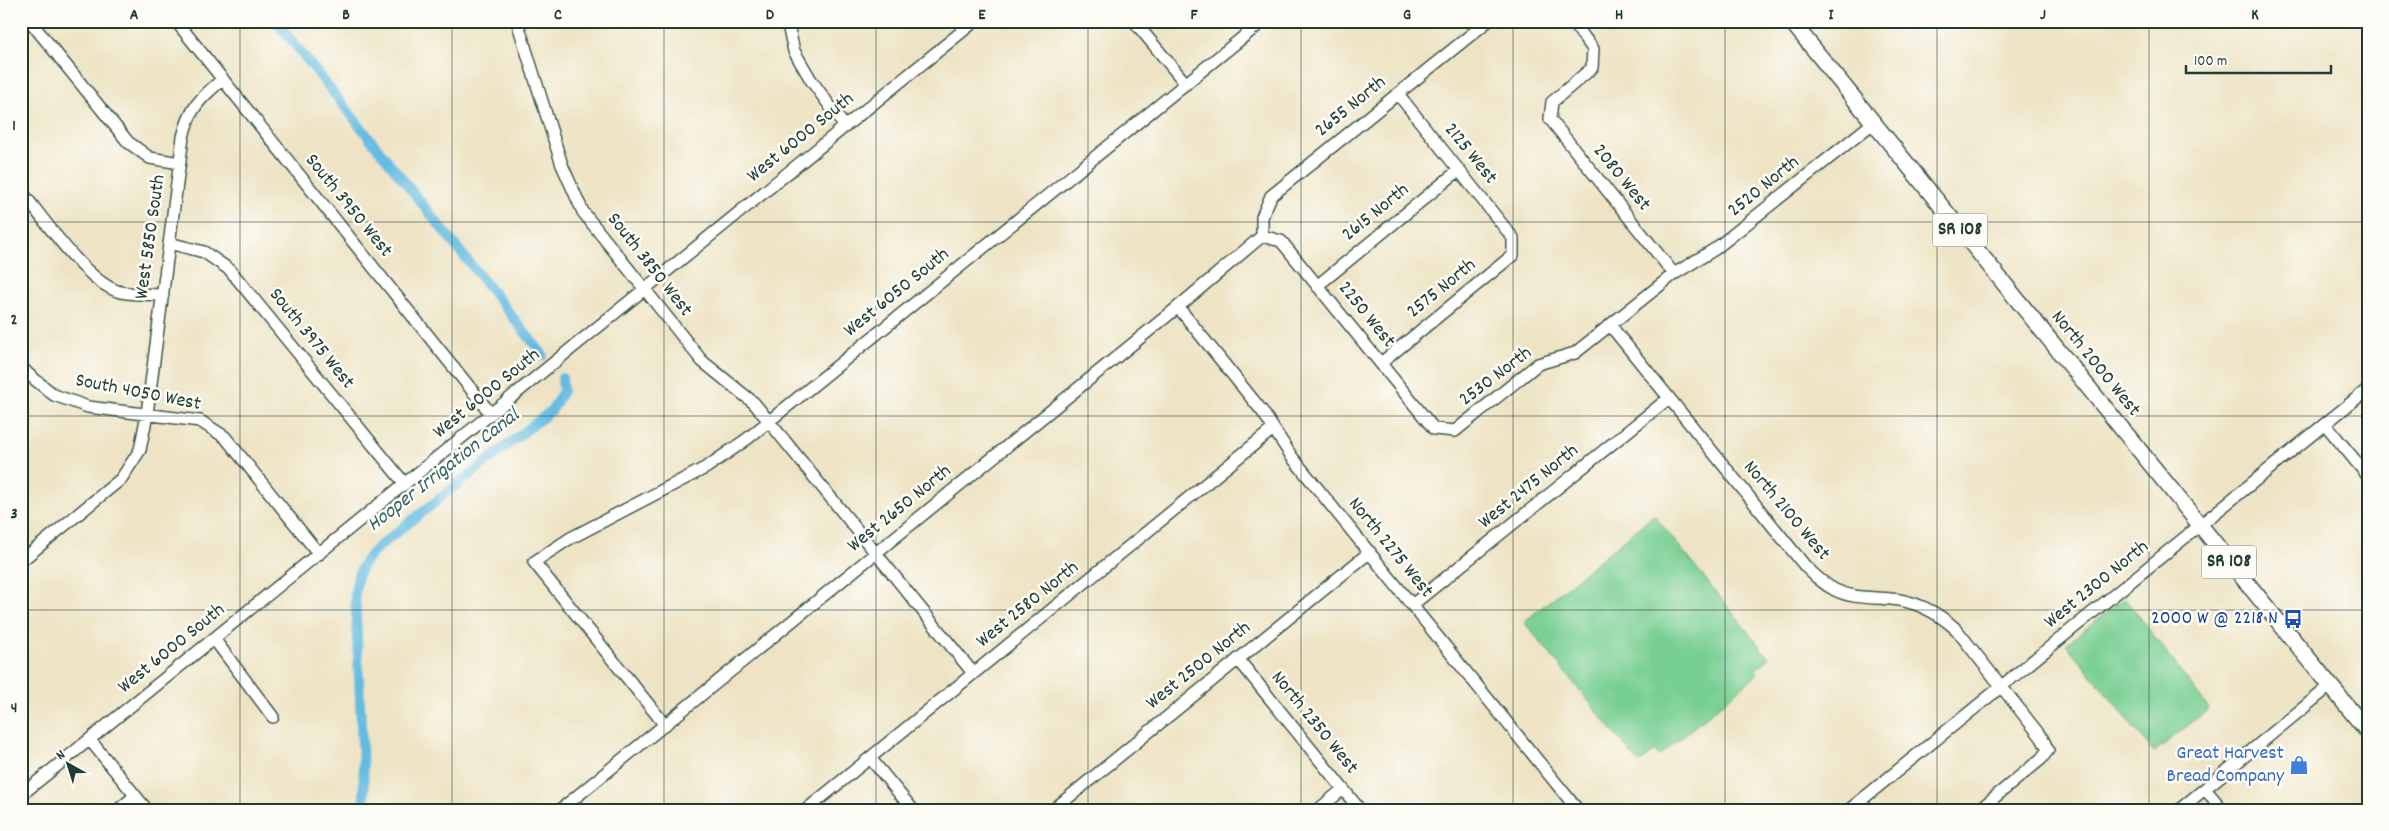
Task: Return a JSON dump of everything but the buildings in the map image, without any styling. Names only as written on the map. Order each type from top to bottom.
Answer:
[{"type":"main road","name":"North 2000 West","points":[[1791,21],[2368,732]]},
{"type":"street","points":[[30,21],[128,142],[150,158],[180,163]]},
{"type":"street","name":"South 3950 West","points":[[176,21],[491,414]]},
{"type":"street","name":"South 3850 West","points":[[517,21],[562,165],[583,212],[702,361],[749,398],[769,421],[973,673]]},
{"type":"street","points":[[787,21],[794,50],[810,80],[845,127]]},
{"type":"street","name":"West 6000 South","points":[[21,795],[975,21]]},
{"type":"street","points":[[1134,21],[1186,84]]},
{"type":"street","name":"West 6050 South","points":[[665,725],[534,562],[576,535],[707,467],[769,421],[1263,21]]},
{"type":"street","name":"2655 North","points":[[1262,236],[1262,217],[1271,196],[1488,21]]},
{"type":"street","name":"2080 West","points":[[1572,21],[1593,49],[1592,68],[1552,102],[1550,119],[1674,274]]},
{"type":"street","name":"West 5850 South","points":[[25,557],[121,479],[140,450],[147,414],[180,163],[188,116],[202,95],[223,79]]},
{"type":"street","name":"2125 West","points":[[1398,94],[1513,238]]},
{"type":"street","name":"2520 North","points":[[1674,274],[1716,249],[1873,123]]},
{"type":"street","name":"2615 North","points":[[1317,286],[1459,170]]},
{"type":"street","points":[[21,191],[81,264],[98,281],[117,291],[163,295]]},
{"type":"street","name":"2250 West","points":[[1262,236],[1281,241],[1434,428]]},
{"type":"street","name":"West 2650 North","points":[[560,810],[1178,307],[1262,236]]},
{"type":"street","name":"2575 North","points":[[1381,363],[1513,255],[1513,238]]},
{"type":"street","name":"South 3975 West","points":[[169,243],[204,252],[230,270],[405,484]]},
{"type":"street","name":"2530 North","points":[[1434,428],[1455,431],[1538,364],[1574,353],[1674,274]]},
{"type":"street","name":"North 2275 West","points":[[1178,307],[1273,429],[1292,457],[1580,809]]},
{"type":"street","name":"North 2100 West","points":[[1610,325],[1805,566],[1819,580],[1835,590],[1855,597],[1909,601],[1933,611],[1956,629],[2042,738],[2048,750],[2042,759],[1979,810]]},
{"type":"street","name":"South 4050 West","points":[[21,366],[54,395],[88,407],[200,421],[225,437],[319,554]]},
{"type":"street","name":"West 2300 North","points":[[1849,810],[2368,389]]},
{"type":"street","name":"West 2475 North","points":[[1412,605],[1669,398]]},
{"type":"street","points":[[2325,424],[2368,476]]},
{"type":"street","name":"West 2580 North","points":[[806,810],[1273,429]]},
{"type":"street","points":[[21,544],[25,557]]},
{"type":"street","name":"West 2500 North","points":[[1053,810],[1370,552]]},
{"type":"street","points":[[214,639],[273,717]]},
{"type":"street","name":"North 2350 West","points":[[1238,659],[1360,810]]},
{"type":"street","points":[[2179,810],[2330,686]]},
{"type":"street","points":[[90,740],[147,810]]},
{"type":"street","points":[[870,758],[913,810]]},
{"type":"street","points":[[1318,810],[1343,789]]},
{"type":"street","points":[[2205,789],[2223,810]]},
{"type":"street","points":[[118,810],[135,796]]},
{"type":"green space","points":[[1654,515],[1769,658],[1755,670],[1758,674],[1659,756],[1655,751],[1639,763],[1524,622]]},
{"type":"green space","points":[[2125,598],[2209,709],[2154,752],[2066,644]]},
{"type":"waterway","name":"Hooper Irrigation Canal","points":[[276,21],[543,355]]},
{"type":"waterway","name":"Hooper Irrigation Canal","points":[[365,810],[355,593],[358,575],[365,561],[377,548],[552,410],[563,391],[562,378]]},
{"type":"place","name":"2000 W @ 2218 N","points":[[2293,619]]},
{"type":"place","name":"Great Harvest Bread Company","points":[[2299,765]]}]
